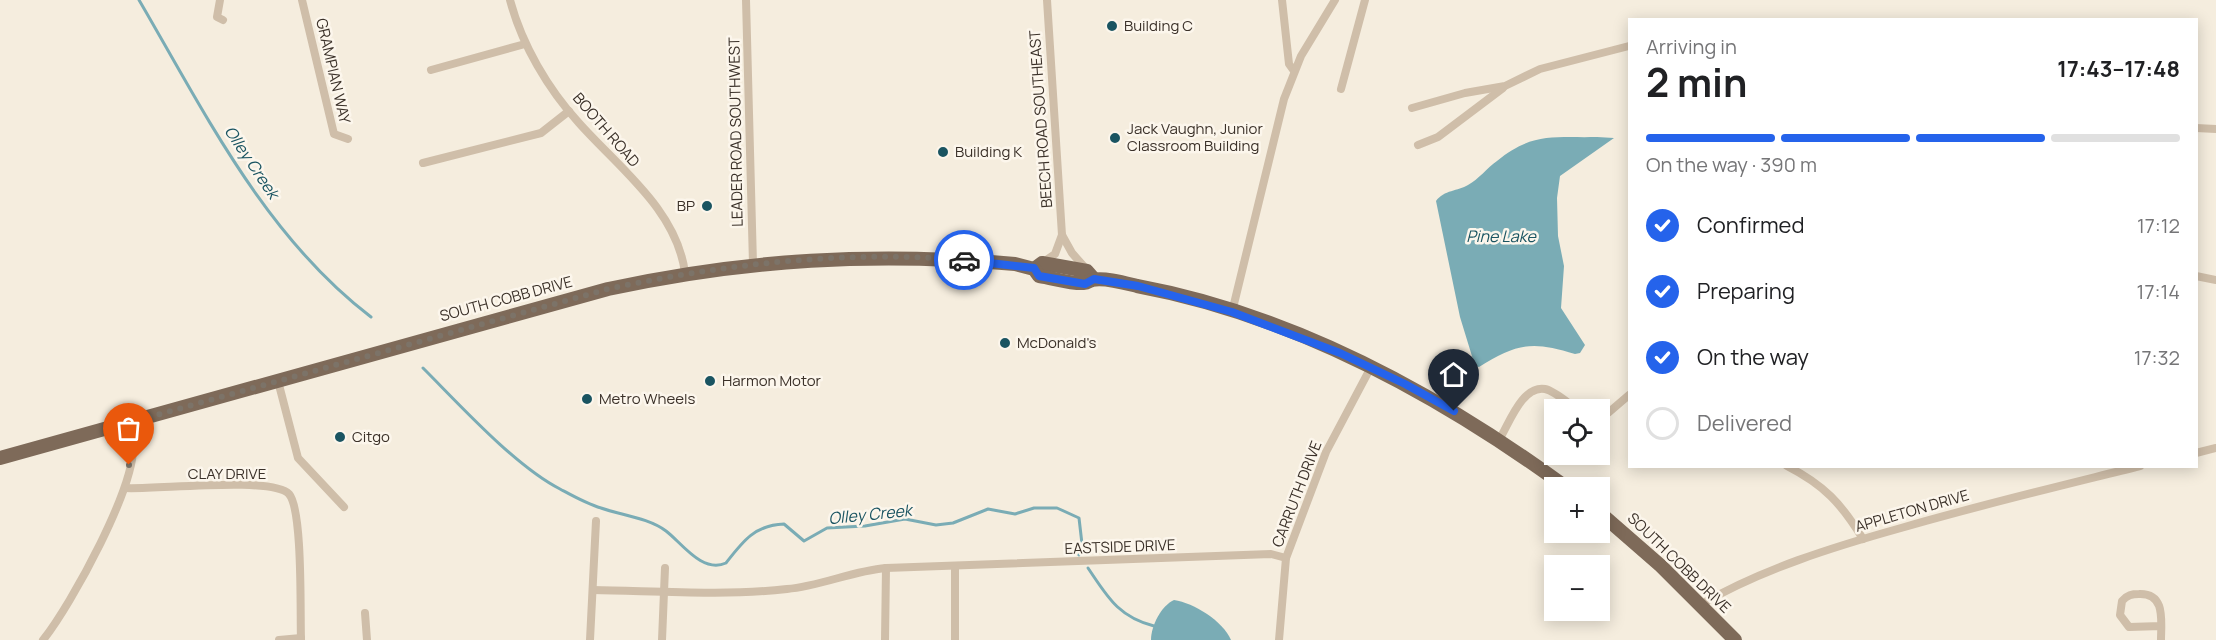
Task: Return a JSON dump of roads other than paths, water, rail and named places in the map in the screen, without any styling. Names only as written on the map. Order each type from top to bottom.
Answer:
[{"type":"main road","name":"SOUTH COBB DRIVE","points":[[0,458],[608,289],[685,273],[753,264],[886,256],[1038,266],[1039,276],[1085,284],[1091,275],[1232,312],[1313,341],[1371,367],[1439,402],[1551,477]]},
{"type":"main road","name":"SOUTH COBB DRIVE","points":[[1610,522],[1661,566],[1735,640]]},
{"type":"street","points":[[220,0],[217,17],[223,20]]},
{"type":"street","name":"GRAMPIAN WAY","points":[[302,0],[334,134],[348,139]]},
{"type":"street","name":"BOOTH ROAD","points":[[510,0],[525,44],[569,111],[650,200],[679,243],[685,273]]},
{"type":"street","name":"LEADER ROAD SOUTHWEST","points":[[746,0],[753,264]]},
{"type":"street","name":"BEECH ROAD SOUTHEAST","points":[[1047,0],[1062,235],[1072,253],[1091,275]]},
{"type":"street","points":[[1282,0],[1289,64],[1294,70]]},
{"type":"street","points":[[1232,312],[1276,130],[1294,70],[1335,0]]},
{"type":"street","points":[[1341,89],[1365,0]]},
{"type":"street","points":[[431,70],[525,44]]},
{"type":"street","points":[[1418,145],[1438,137],[1505,86],[1540,69],[1628,46]]},
{"type":"street","points":[[1412,108],[1465,93],[1505,86]]},
{"type":"street","points":[[423,163],[541,133],[569,111]]},
{"type":"street","points":[[2198,128],[2216,129]]},
{"type":"street","points":[[1038,266],[1055,254],[1062,235]]},
{"type":"street","points":[[2198,276],[2216,280]]},
{"type":"street","name":"CARRUTH DRIVE","points":[[1279,640],[1286,558],[1326,452],[1371,367]]},
{"type":"street","points":[[278,381],[298,458],[344,507]]},
{"type":"street","points":[[1499,440],[1523,397],[1534,390],[1546,389],[1561,399]]},
{"type":"street","points":[[1610,411],[1628,396]]},
{"type":"street","points":[[43,640],[74,594],[125,488],[133,442],[128,423]]},
{"type":"street","points":[[2198,452],[2216,448]]},
{"type":"street","points":[[1791,468],[1811,478],[1831,493],[1863,538]]},
{"type":"street","name":"APPLETON DRIVE","points":[[1700,605],[1764,575],[1863,538],[1990,502],[2132,468]]},
{"type":"street","name":"CLAY DRIVE","points":[[125,488],[149,490],[231,484],[284,490],[295,507],[301,639]]},
{"type":"street","points":[[590,640],[596,521]]},
{"type":"street","name":"EASTSIDE DRIVE","points":[[593,590],[664,592],[788,589],[859,571],[886,568],[955,568],[1271,554],[1286,558]]},
{"type":"street","points":[[662,640],[665,568]]},
{"type":"street","points":[[885,640],[886,568]]},
{"type":"street","points":[[955,568],[955,640]]},
{"type":"street","points":[[2161,626],[2129,627],[2120,615],[2122,601],[2132,594],[2152,596],[2160,606],[2162,640]]},
{"type":"street","points":[[365,613],[367,640]]},
{"type":"street","points":[[279,640],[301,639]]},
{"type":"water","name":"Pine Lake","points":[[1544,138],[1614,138],[1560,176],[1557,198],[1558,236],[1564,266],[1561,308],[1585,345],[1580,353],[1575,354],[1547,347],[1524,347],[1503,353],[1479,367],[1475,366],[1460,317],[1436,201],[1451,191],[1472,183],[1497,161],[1521,145]]},
{"type":"water","points":[[1174,600],[1207,614],[1222,626],[1231,640],[1151,640],[1158,617]]},
{"type":"waterway","name":"Olley Creek","points":[[139,0],[213,129],[268,211],[333,285],[371,317]]},
{"type":"waterway","name":"Olley Creek","points":[[423,368],[506,450],[543,479],[591,504],[659,527],[700,561],[709,564],[726,563],[750,536],[765,527],[774,525],[784,524],[804,541],[827,528],[865,526],[905,519],[936,525],[953,523],[988,509],[1015,514],[1034,508],[1057,508],[1079,518],[1082,544],[1079,555]]},
{"type":"waterway","name":"Olley Creek","points":[[1088,568],[1122,611],[1154,626]]},
{"type":"place","name":"Building C","points":[[1112,26]]},
{"type":"place","name":"Jack Vaughn, Junior Classroom Building","points":[[1115,138]]},
{"type":"place","name":"Building K","points":[[943,152]]},
{"type":"place","name":"BP","points":[[707,206]]},
{"type":"place","name":"McDonald's","points":[[1005,343]]},
{"type":"place","name":"Harmon Motor","points":[[710,381]]},
{"type":"place","name":"Metro Wheels","points":[[587,399]]},
{"type":"place","name":"Citgo","points":[[340,437]]}]
